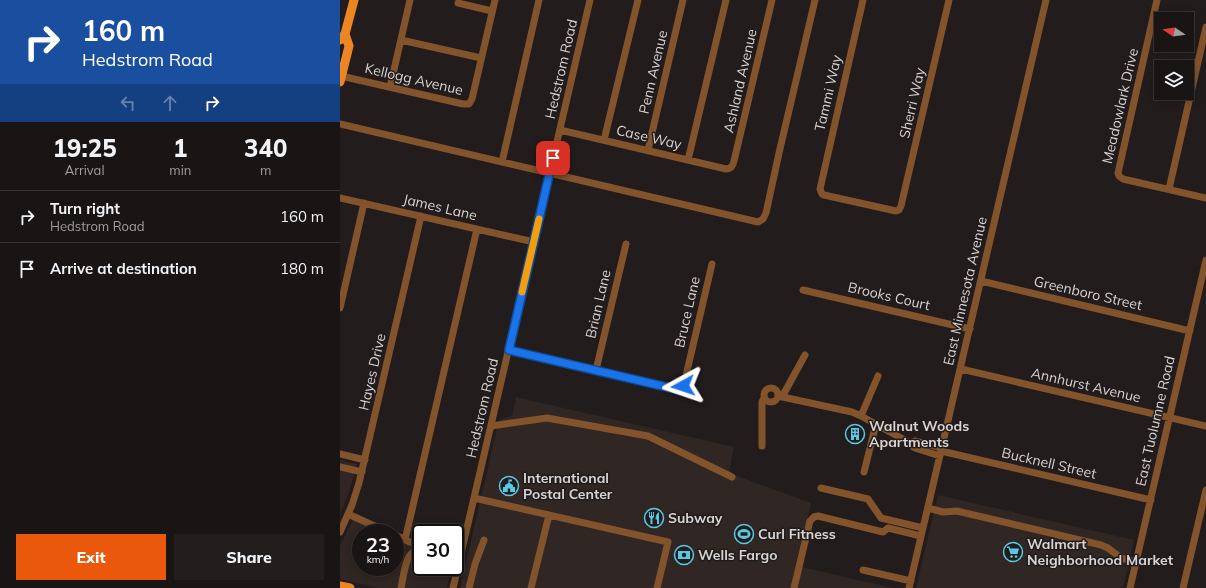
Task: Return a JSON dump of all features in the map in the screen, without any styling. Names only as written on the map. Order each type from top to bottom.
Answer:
[{"type":"main road","points":[[341,79],[349,46],[343,37],[354,0]]},
{"type":"main road","points":[[340,586],[350,588]]},
{"type":"street","points":[[390,87],[410,0]]},
{"type":"street","name":"Kellogg Avenue","points":[[341,79],[390,87],[467,105],[472,99],[495,0]]},
{"type":"street","points":[[502,162],[539,0]]},
{"type":"street","name":"Hedstrom Road","points":[[464,535],[509,350],[590,0]]},
{"type":"street","points":[[604,140],[638,0]]},
{"type":"street","name":"Penn Avenue","points":[[648,150],[683,0]]},
{"type":"street","points":[[688,160],[726,0]]},
{"type":"street","name":"Ashland Avenue","points":[[731,167],[734,161],[772,0]]},
{"type":"street","points":[[340,124],[758,222],[763,219],[766,213],[815,0]]},
{"type":"street","name":"Tammi Way","points":[[863,0],[820,186],[820,192],[824,195],[832,197],[898,210]]},
{"type":"street","name":"Sherri Way","points":[[898,210],[901,206],[949,0]]},
{"type":"street","name":"East Minnesota Avenue","points":[[910,584],[1046,0]]},
{"type":"street","name":"Meadowlark Drive","points":[[1157,0],[1118,170],[1119,176],[1206,198]]},
{"type":"street","points":[[458,3],[492,11]]},
{"type":"street","points":[[1169,189],[1206,27]]},
{"type":"street","points":[[401,40],[481,58]]},
{"type":"street","name":"Case Way","points":[[560,130],[726,169],[731,167]]},
{"type":"street","name":"James Lane","points":[[340,198],[534,242]]},
{"type":"street","points":[[340,308],[364,203]]},
{"type":"street","name":"Hayes Drive","points":[[340,532],[357,491],[362,472],[421,216]]},
{"type":"street","points":[[412,542],[405,540],[477,229]]},
{"type":"street","name":"Brian Lane","points":[[596,370],[626,244]]},
{"type":"street","name":"East Tuolumne Road","points":[[1130,588],[1206,260]]},
{"type":"street","name":"Bruce Lane","points":[[596,370],[680,389],[684,384],[712,264]]},
{"type":"street","name":"Greenboro Street","points":[[981,281],[1190,330]]},
{"type":"street","name":"Brooks Court","points":[[803,290],[970,329]]},
{"type":"street","points":[[509,350],[596,370]]},
{"type":"street","points":[[764,398],[767,402],[772,403],[780,397],[805,355]]},
{"type":"street","name":"Annhurst Avenue","points":[[961,369],[1206,426]]},
{"type":"street","points":[[861,416],[878,376]]},
{"type":"street","points":[[762,446],[762,402],[765,391],[771,388],[776,389],[780,397]]},
{"type":"street","name":"Bucknell Street","points":[[780,397],[852,412],[910,443],[913,447],[918,449],[941,452],[1151,500]]},
{"type":"street","points":[[491,426],[547,418],[648,436],[732,477]]},
{"type":"street","points":[[864,472],[876,424]]},
{"type":"street","points":[[340,454],[365,460]]},
{"type":"street","points":[[340,467],[362,472]]},
{"type":"street","points":[[821,488],[868,499],[881,518],[923,528]]},
{"type":"street","points":[[1183,588],[1206,490]]},
{"type":"street","points":[[474,498],[668,542],[657,588]]},
{"type":"street","points":[[928,508],[944,512],[957,511],[1101,545],[1108,548],[1121,558],[1136,562]]},
{"type":"street","points":[[348,514],[370,524]]},
{"type":"street","points":[[531,588],[549,515]]},
{"type":"street","points":[[794,588],[810,521],[814,517],[818,516],[883,532],[888,528],[921,536]]},
{"type":"street","points":[[469,588],[475,564],[484,540]]},
{"type":"street","points":[[401,588],[409,557],[412,553]]},
{"type":"street","points":[[863,570],[910,584]]},
{"type":"street","name":"Hedstrom Road","points":[[453,588],[455,576]]},
{"type":"shaded area","points":[[516,397],[734,447],[729,473],[811,503],[797,566],[893,588],[460,588],[499,420],[512,416]]},
{"type":"shaded area","points":[[340,460],[357,464],[340,516]]},
{"type":"shaded area","points":[[938,495],[1134,540],[1123,588],[916,588]]},
{"type":"shaded area","points":[[353,519],[364,524],[352,524],[352,576],[404,576],[404,543],[412,546],[412,576],[449,576],[447,588],[378,588],[340,579],[340,546]]},
{"type":"slow traffic","points":[[522,292],[539,219]]},
{"type":"place","name":"Walnut Woods Apartments","points":[[855,434]]},
{"type":"place","name":"International Postal Center","points":[[509,486]]},
{"type":"place","name":"Subway","points":[[654,518]]},
{"type":"place","name":"Curl Fitness","points":[[744,534]]},
{"type":"place","name":"Walmart Neighborhood Market","points":[[1013,552]]},
{"type":"place","name":"Wells Fargo","points":[[684,555]]},
{"type":"route","points":[[553,158],[509,350],[678,390],[683,386]]}]
